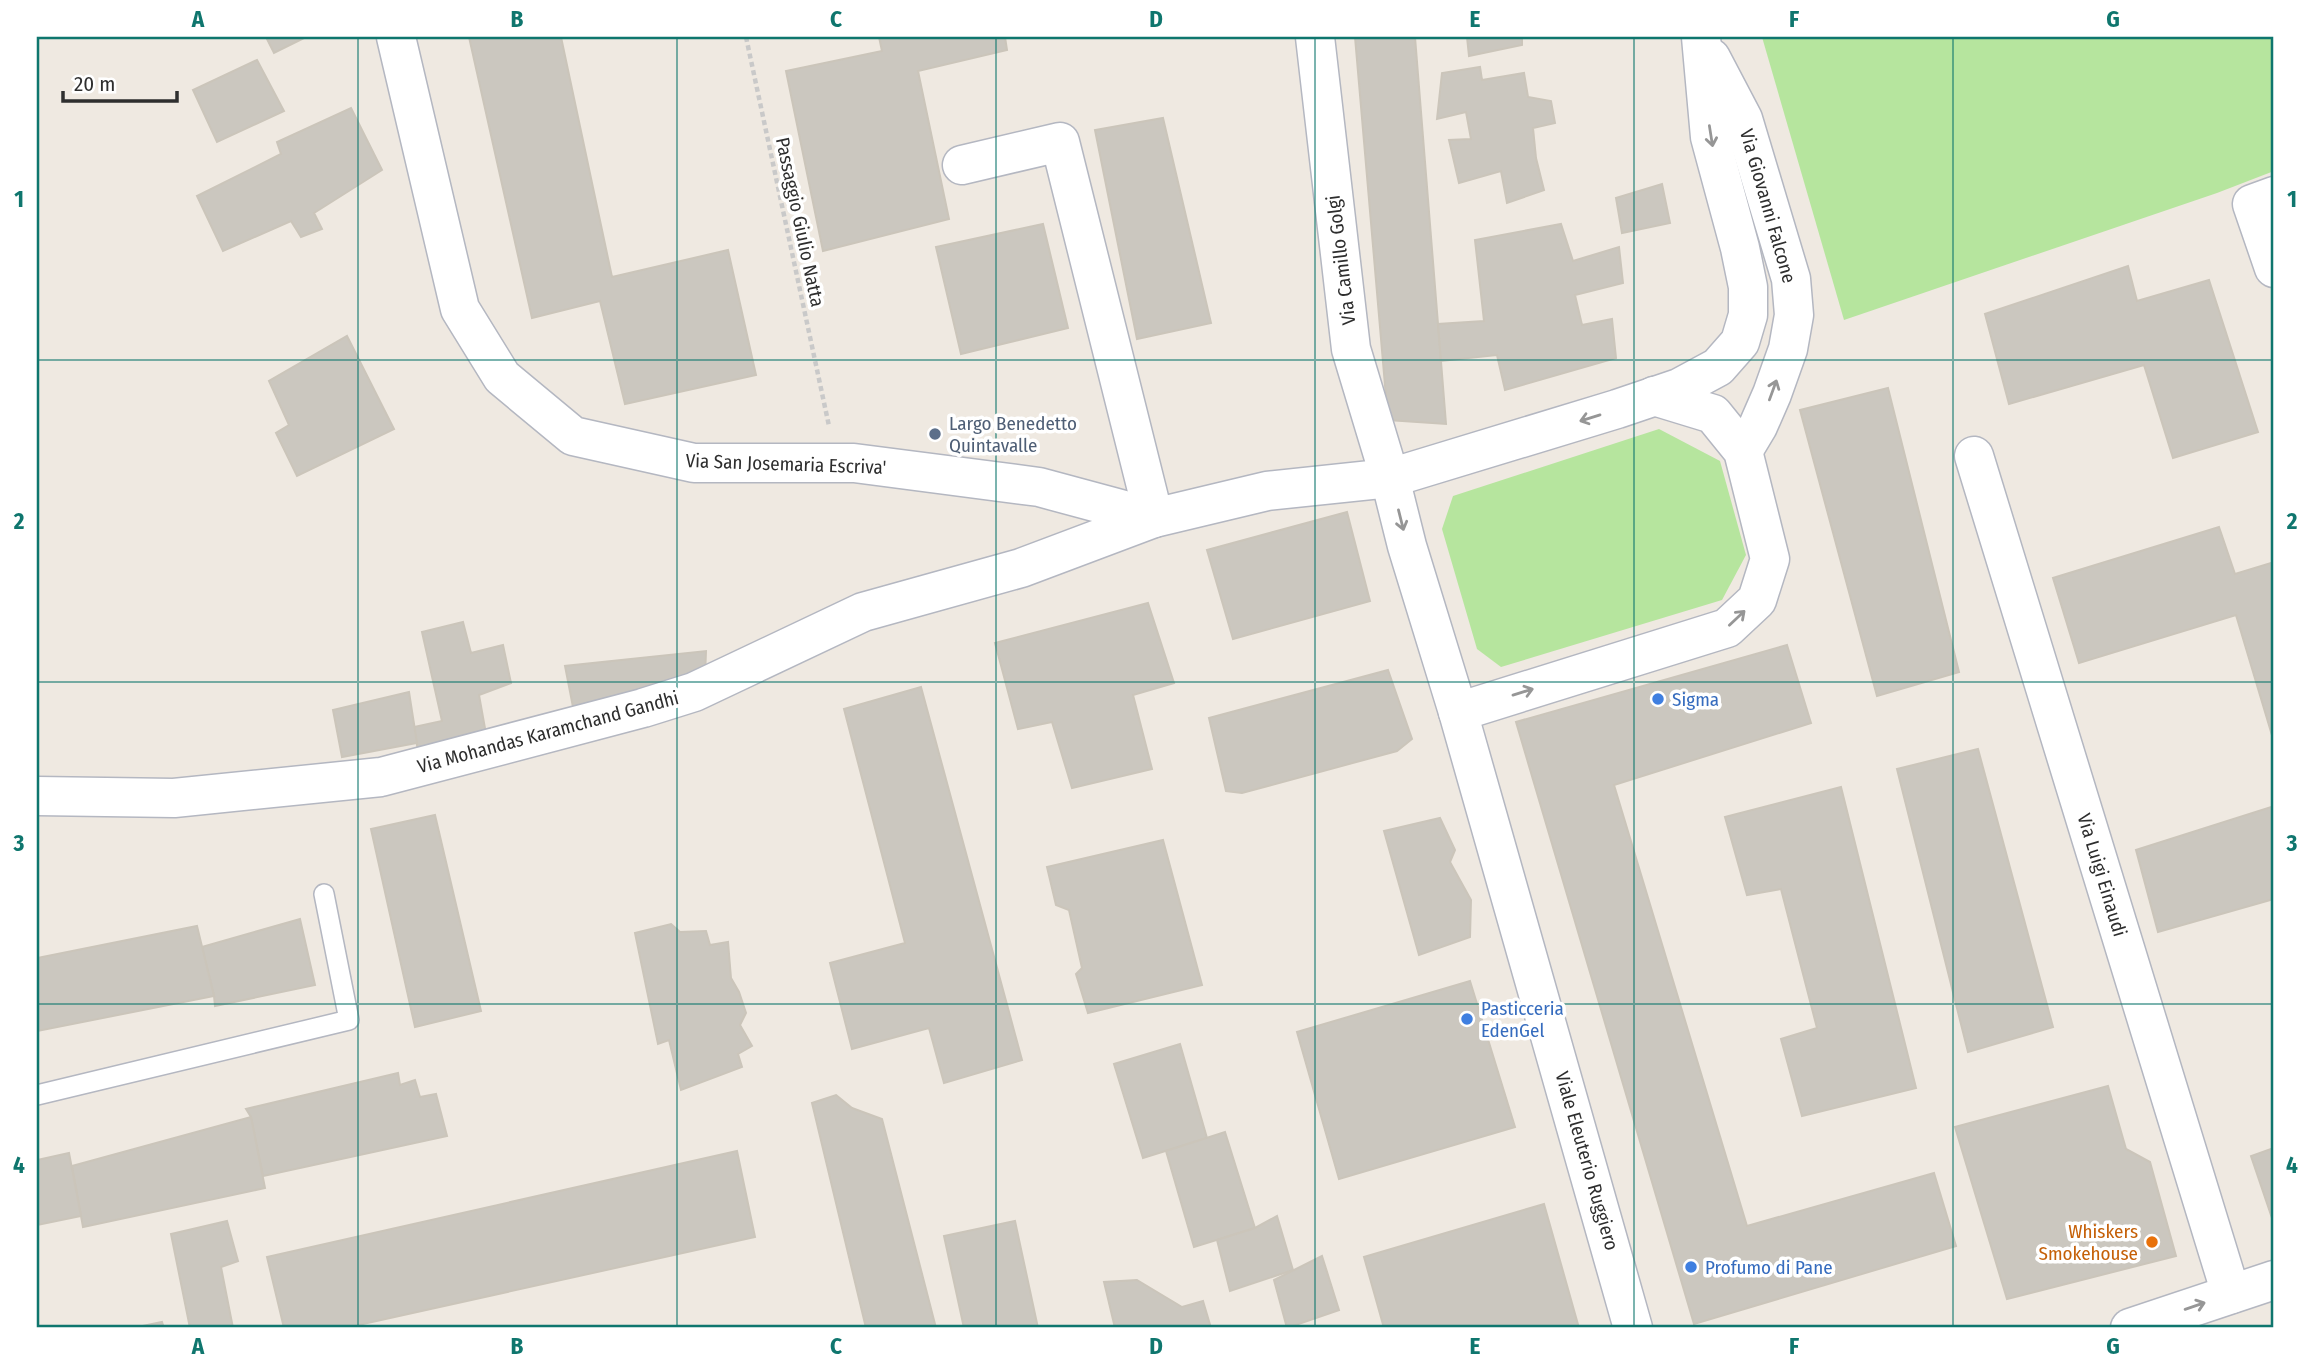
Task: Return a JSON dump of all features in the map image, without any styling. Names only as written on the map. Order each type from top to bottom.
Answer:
[{"type":"street","name":"Via San Josemaria Escriva'","points":[[396,37],[460,309],[502,377],[573,436],[694,463],[854,463],[1039,487],[1154,518],[1267,492],[1390,478]]},
{"type":"street","name":"Via Camillo Golgi","points":[[1315,37],[1351,349],[1458,712]]},
{"type":"street","name":"Via Giovanni Falcone","points":[[1390,478],[1592,417],[1679,387],[1718,367],[1740,342],[1748,315],[1748,287],[1710,137],[1702,40]]},
{"type":"street","name":"Via Giovanni Falcone","points":[[1702,40],[1743,119],[1791,279],[1794,315],[1788,349],[1758,426],[1743,451]]},
{"type":"street","points":[[962,165],[1060,142],[1154,518]]},
{"type":"street","points":[[2274,196],[2252,204],[2274,268]]},
{"type":"street","points":[[1458,712],[1727,628],[1756,600],[1770,559],[1743,451],[1713,414],[1654,396]]},
{"type":"street","name":"Via Luigi Einaudi","points":[[1973,456],[2231,1294]]},
{"type":"street","name":"Via Mohandas Karamchand Gandhi","points":[[37,796],[174,798],[381,777],[694,692],[863,612],[1021,568],[1154,518]]},
{"type":"street","name":"Viale Eleuterio Ruggiero","points":[[1458,712],[1633,1328]]},
{"type":"street","points":[[2130,1328],[2274,1280]]},
{"type":"lane","points":[[37,1095],[349,1020],[324,894]]},
{"type":"path","name":"Passaggio Giulio Natta","points":[[746,37],[827,414]]},
{"type":"green space","points":[[1762,37],[2274,37],[2274,171],[2217,193],[1844,320]]},
{"type":"green space","points":[[1659,429],[1720,461],[1746,555],[1722,600],[1501,667],[1477,649],[1442,529],[1453,496]]},
{"type":"building","points":[[266,37],[306,37],[274,53]]},
{"type":"building","points":[[469,37],[561,37],[612,277],[728,250],[756,375],[625,404],[600,301],[532,318]]},
{"type":"building","points":[[879,37],[1005,37],[1007,50],[918,71],[949,219],[823,251],[786,71],[882,51]]},
{"type":"building","points":[[1355,37],[1415,37],[1446,424],[1388,420]]},
{"type":"building","points":[[1467,37],[1522,37],[1522,45],[1469,56]]},
{"type":"building","points":[[257,60],[284,111],[217,142],[193,90]]},
{"type":"building","points":[[1480,67],[1482,80],[1524,73],[1528,97],[1551,101],[1555,123],[1533,128],[1536,158],[1544,190],[1507,203],[1501,171],[1459,183],[1449,140],[1471,139],[1466,112],[1437,119],[1442,73]]},
{"type":"building","points":[[351,108],[382,170],[314,213],[322,229],[301,237],[291,221],[223,251],[197,196],[281,154],[277,142]]},
{"type":"building","points":[[1163,118],[1211,323],[1137,339],[1095,130]]},
{"type":"building","points":[[1662,184],[1670,223],[1622,233],[1616,198]]},
{"type":"building","points":[[1043,224],[1068,328],[961,354],[936,247]]},
{"type":"building","points":[[1561,224],[1573,261],[1619,247],[1623,283],[1575,295],[1582,325],[1612,319],[1616,358],[1505,390],[1497,355],[1441,361],[1438,324],[1484,321],[1475,240]]},
{"type":"building","points":[[2128,266],[2137,301],[2209,280],[2258,432],[2173,458],[2144,365],[2009,404],[1985,314]]},
{"type":"building","points":[[347,336],[394,429],[297,476],[276,433],[289,425],[269,381]]},
{"type":"building","points":[[1888,388],[1959,672],[1877,696],[1800,410]]},
{"type":"building","points":[[1347,512],[1370,601],[1233,639],[1207,550]]},
{"type":"building","points":[[2219,527],[2235,574],[2274,562],[2274,742],[2236,615],[2079,663],[2053,578]]},
{"type":"building","points":[[1148,603],[1174,683],[1133,695],[1152,769],[1072,788],[1052,722],[1018,729],[995,643]]},
{"type":"building","points":[[463,622],[471,653],[503,645],[511,683],[479,695],[488,745],[420,763],[414,727],[442,721],[422,632]]},
{"type":"building","points":[[1787,645],[1811,723],[1614,785],[1747,1226],[1934,1173],[1956,1246],[1694,1324],[1516,722]]},
{"type":"building","points":[[706,651],[705,677],[573,707],[565,666]]},
{"type":"building","points":[[1388,670],[1412,739],[1397,751],[1242,793],[1226,791],[1209,718]]},
{"type":"building","points":[[921,687],[1022,1060],[944,1083],[929,1028],[852,1049],[830,963],[905,943],[844,709]]},
{"type":"building","points":[[409,692],[417,743],[342,757],[333,710]]},
{"type":"building","points":[[1978,749],[2053,1027],[1968,1052],[1897,769]]},
{"type":"building","points":[[1841,787],[1916,1088],[1802,1116],[1781,1039],[1817,1028],[1781,889],[1747,895],[1725,817]]},
{"type":"building","points":[[2274,806],[2274,899],[2158,932],[2136,850]]},
{"type":"building","points":[[435,815],[481,1011],[415,1027],[371,829]]},
{"type":"building","points":[[1440,818],[1455,850],[1450,862],[1471,900],[1470,937],[1419,955],[1384,831]]},
{"type":"building","points":[[1163,840],[1202,985],[1088,1013],[1076,974],[1082,968],[1069,910],[1056,905],[1047,867]]},
{"type":"building","points":[[300,919],[315,985],[215,1006],[202,947]]},
{"type":"building","points":[[671,924],[680,932],[706,931],[710,945],[728,942],[731,978],[746,1013],[740,1025],[752,1046],[738,1054],[742,1067],[681,1090],[669,1040],[658,1044],[635,933]]},
{"type":"building","points":[[197,926],[214,996],[37,1031],[37,958]]},
{"type":"building","points":[[1470,981],[1515,1127],[1339,1179],[1297,1032]]},
{"type":"building","points":[[1180,1044],[1207,1138],[1143,1158],[1114,1064]]},
{"type":"building","points":[[398,1073],[400,1085],[415,1080],[420,1097],[436,1094],[447,1136],[263,1176],[251,1117],[246,1109]]},
{"type":"building","points":[[2108,1086],[2126,1149],[2150,1162],[2176,1256],[2007,1299],[1955,1127]]},
{"type":"building","points":[[836,1095],[852,1108],[882,1119],[936,1328],[866,1328],[812,1103]]},
{"type":"building","points":[[251,1117],[265,1188],[83,1227],[72,1166]]},
{"type":"building","points":[[1225,1132],[1255,1228],[1194,1247],[1166,1151]]},
{"type":"building","points":[[2274,1148],[2274,1224],[2251,1156]]},
{"type":"building","points":[[737,1151],[755,1237],[345,1328],[284,1328],[267,1257]]},
{"type":"building","points":[[69,1153],[81,1216],[37,1225],[37,1160]]},
{"type":"building","points":[[1544,1204],[1579,1328],[1384,1328],[1364,1257]]},
{"type":"building","points":[[1277,1216],[1293,1270],[1230,1291],[1217,1240],[1255,1228]]},
{"type":"building","points":[[227,1221],[238,1261],[221,1267],[233,1328],[190,1328],[171,1234]]},
{"type":"building","points":[[1015,1221],[1038,1328],[964,1328],[944,1236]]},
{"type":"building","points":[[1322,1256],[1339,1310],[1287,1328],[1274,1280]]},
{"type":"building","points":[[1137,1280],[1182,1307],[1203,1301],[1211,1328],[1115,1328],[1104,1282]]},
{"type":"building","points":[[162,1322],[164,1328],[133,1328]]},
{"type":"place","name":"Largo Benedetto Quintavalle","points":[[935,434]]},
{"type":"place","name":"Sigma","points":[[1658,699]]},
{"type":"place","name":"Pasticceria EdenGel","points":[[1467,1019]]},
{"type":"place","name":"Whiskers Smokehouse","points":[[2152,1242]]},
{"type":"place","name":"Profumo di Pane","points":[[1691,1267]]}]
